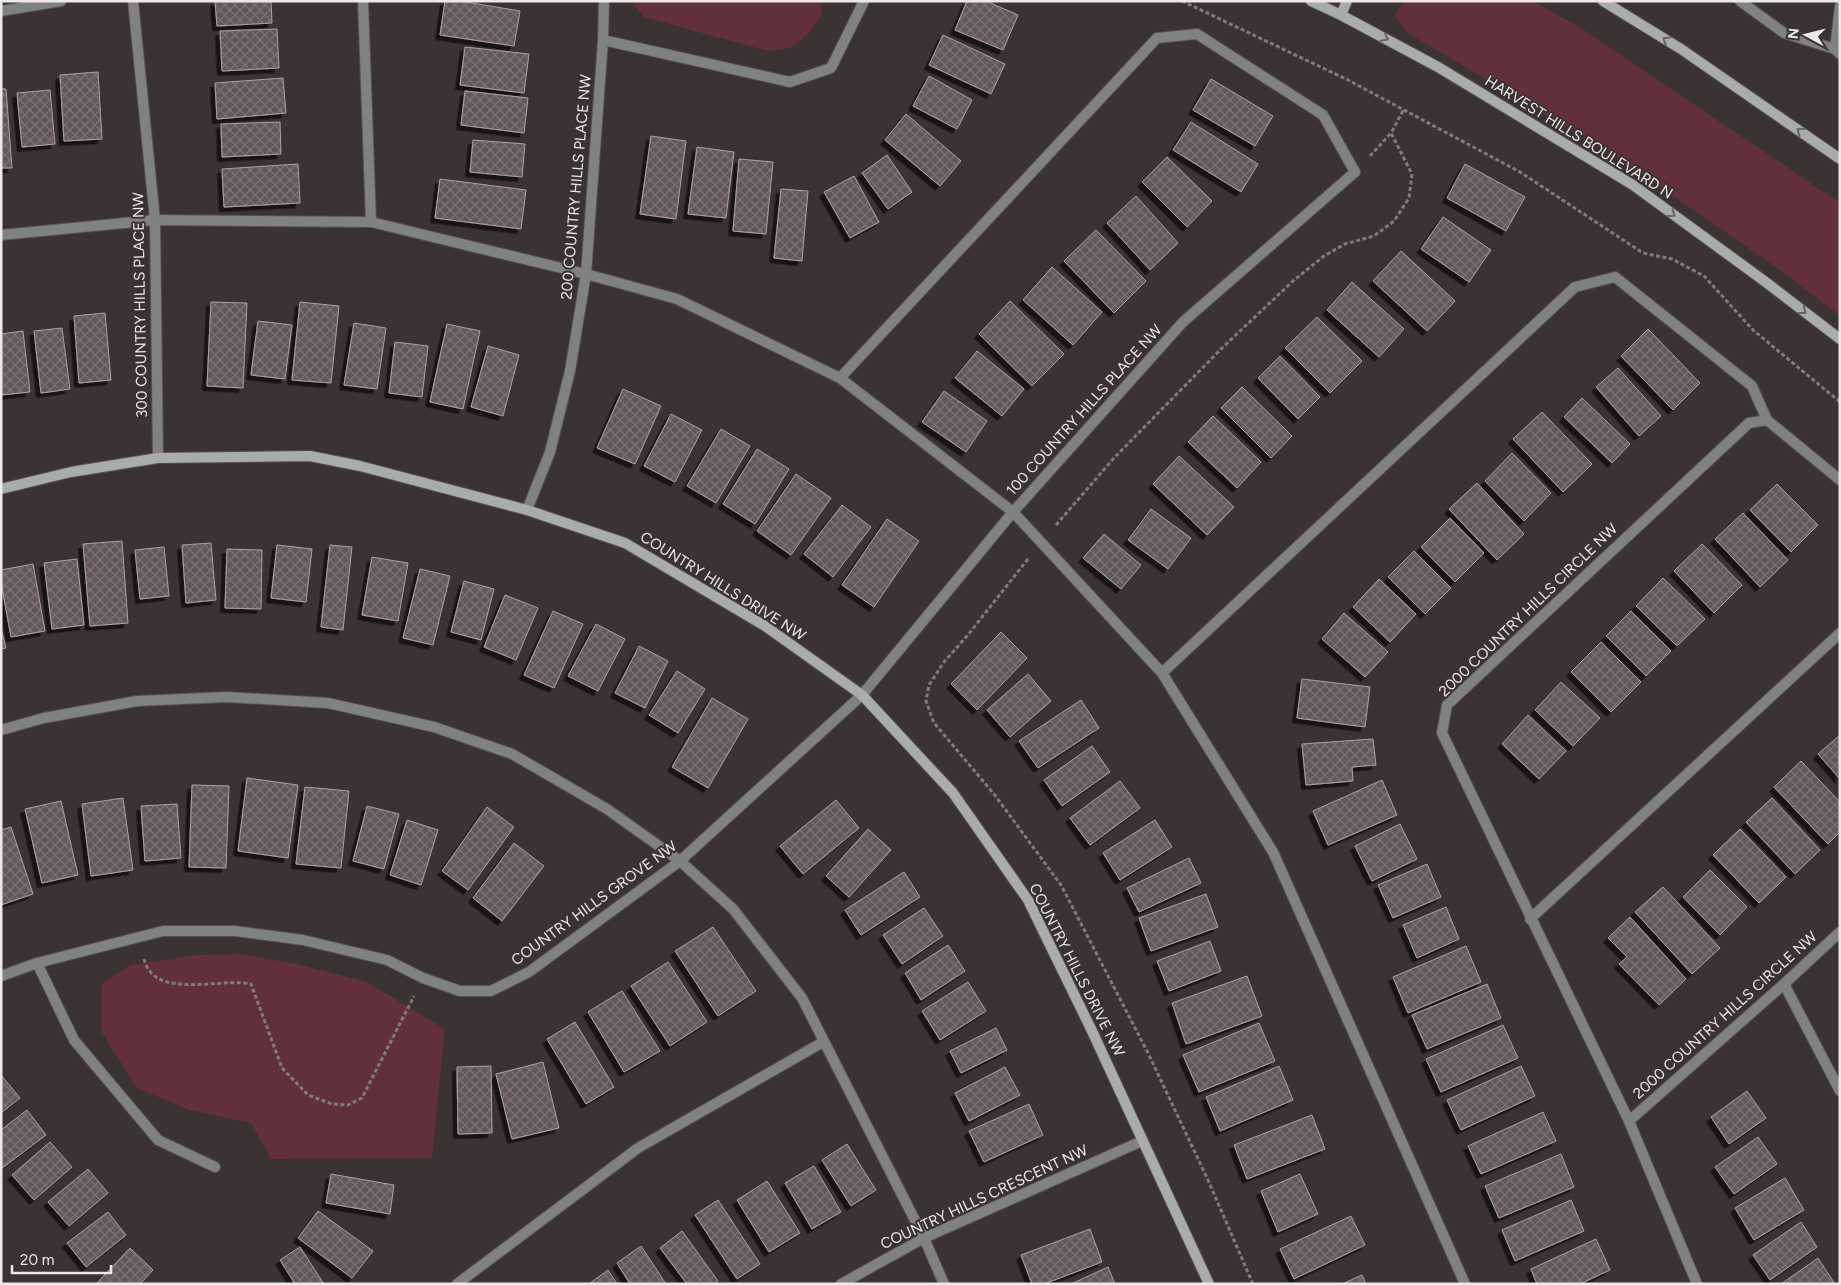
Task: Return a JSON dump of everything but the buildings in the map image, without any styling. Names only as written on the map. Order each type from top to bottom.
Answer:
[{"type":"street","points":[[1,11],[61,1]]},
{"type":"street","name":"300 COUNTRY HILLS PLACE NW","points":[[133,1],[155,220],[158,458]]},
{"type":"street","points":[[363,1],[371,222]]},
{"type":"street","name":"200 COUNTRY HILLS PLACE NW","points":[[527,510],[550,452],[570,372],[586,274],[604,40],[604,1]]},
{"type":"street","points":[[604,40],[790,82],[831,68],[864,1]]},
{"type":"street","name":"HARVEST HILLS BOULEVARD N","points":[[1311,1],[1342,15],[1438,67],[1633,185],[1840,339]]},
{"type":"street","points":[[1342,15],[1347,1]]},
{"type":"street","points":[[1603,1],[1680,49],[1840,159]]},
{"type":"street","points":[[1740,1],[1784,33],[1837,51],[1840,6]]},
{"type":"street","points":[[840,378],[1157,38],[1197,34],[1323,115],[1355,172]]},
{"type":"street","name":"100 COUNTRY HILLS PLACE NW","points":[[862,695],[1013,512],[1183,322],[1355,172]]},
{"type":"street","points":[[1,235],[155,220],[371,222],[586,274],[677,299],[840,378],[1013,512],[1162,673],[1273,852],[1464,1284]]},
{"type":"street","points":[[1162,673],[1575,288],[1615,277],[1752,386],[1767,420],[1840,480]]},
{"type":"street","name":"2000 COUNTRY HILLS CIRCLE NW","points":[[1697,1284],[1629,1120],[1530,919],[1442,733],[1447,705],[1749,423],[1767,420]]},
{"type":"street","name":"COUNTRY HILLS DRIVE NW","points":[[1,489],[71,472],[158,458],[310,456],[360,466],[527,510],[625,543],[765,626],[862,695],[953,793],[1028,900],[1092,1030],[1209,1284]]},
{"type":"street","points":[[1530,919],[1840,633]]},
{"type":"street","name":"COUNTRY HILLS GROVE NW","points":[[1,976],[37,963],[163,931],[235,930],[302,940],[388,960],[423,978],[460,991],[491,991],[529,972],[680,861],[862,695]]},
{"type":"street","points":[[1,730],[44,718],[137,701],[227,697],[328,704],[434,727],[512,754],[607,810],[680,861],[732,909],[802,998],[924,1238],[944,1284]]},
{"type":"street","name":"2000 COUNTRY HILLS CIRCLE NW","points":[[1629,1120],[1784,984],[1840,932]]},
{"type":"street","points":[[37,963],[74,1040],[158,1140],[215,1166]]},
{"type":"street","points":[[1784,984],[1840,1091]]},
{"type":"street","points":[[456,1284],[638,1148],[823,1042]]},
{"type":"street","name":"COUNTRY HILLS CRESCENT NW","points":[[841,1284],[924,1238],[1142,1141]]},
{"type":"path","points":[[1182,1],[1348,80],[1520,172],[1643,253],[1672,259],[1704,276],[1753,330],[1840,402]]},
{"type":"path","points":[[1355,172],[1391,133]]},
{"type":"path","points":[[136,938],[149,971],[165,981],[192,985],[241,982],[251,984],[282,1068],[308,1096],[332,1104],[348,1105],[362,1098],[423,978]]},
{"type":"shaded area","points":[[631,1],[822,1],[821,16],[809,33],[790,48],[768,51],[644,17]]},
{"type":"shaded area","points":[[1403,1],[1533,1],[1584,30],[1840,203],[1840,316],[1773,265],[1621,160],[1408,33],[1395,16]]},
{"type":"shaded area","points":[[240,954],[297,964],[367,982],[445,1029],[432,1158],[271,1159],[251,1123],[189,1110],[137,1088],[101,1031],[102,984],[130,965],[197,955]]}]
